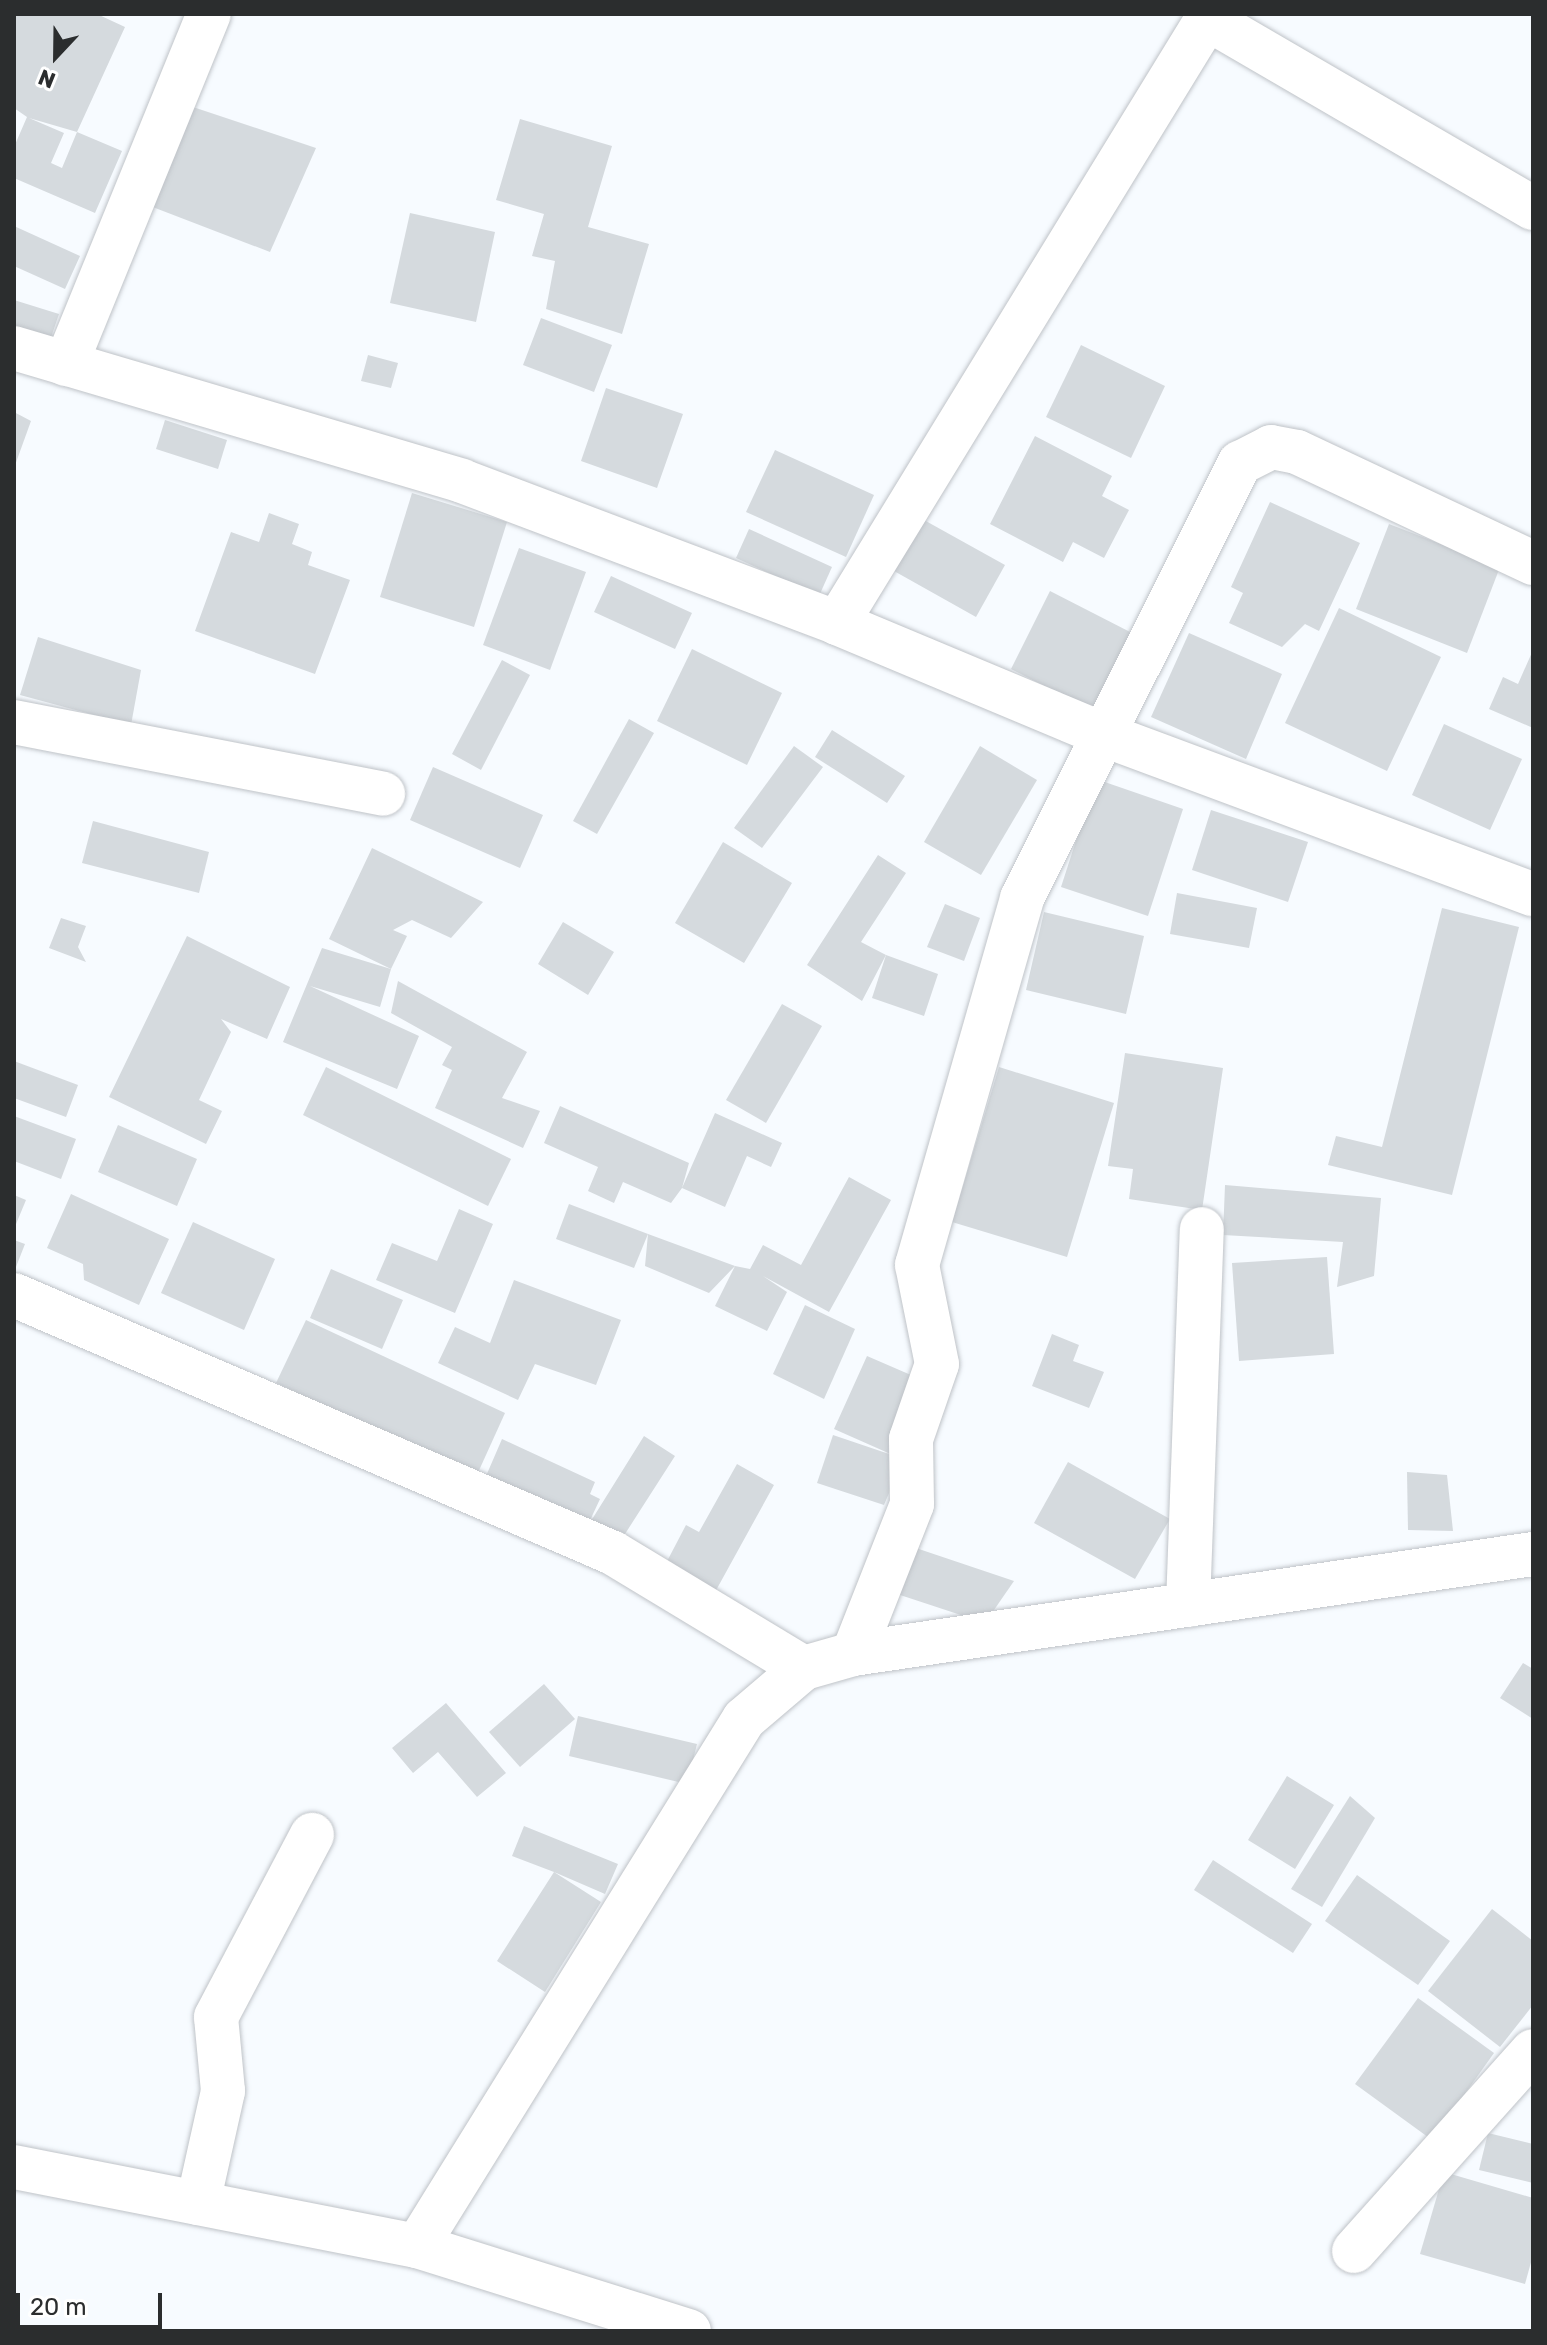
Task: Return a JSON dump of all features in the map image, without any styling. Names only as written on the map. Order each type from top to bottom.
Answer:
[{"type":"street","points":[[66,364],[209,14]]},
{"type":"street","points":[[837,623],[1209,17],[1533,208]]},
{"type":"street","points":[[14,348],[462,481],[837,623],[1102,734],[1533,894]]},
{"type":"street","points":[[853,1654],[901,1543],[912,1504],[911,1439],[934,1385],[937,1364],[917,1265],[1022,898],[1240,463],[1254,451],[1297,452],[1533,563]]},
{"type":"street","points":[[14,722],[383,794]]},
{"type":"street","points":[[1188,1605],[1202,1229]]},
{"type":"street","points":[[14,1295],[613,1553],[804,1668]]},
{"type":"street","points":[[417,2246],[744,1719],[804,1668],[853,1654],[1533,1554]]},
{"type":"street","points":[[198,2203],[223,2091],[216,2017],[312,1835]]},
{"type":"street","points":[[1354,2251],[1533,2051]]},
{"type":"street","points":[[14,2167],[417,2246],[689,2331]]},
{"type":"building","points":[[14,14],[97,14],[125,27],[77,132],[122,151],[95,213],[14,178],[14,147],[27,117],[14,108]],"holes":[[[29,118],[77,132],[62,168],[51,163],[64,133]]]},
{"type":"building","points":[[193,107],[316,148],[270,252],[150,206]]},
{"type":"building","points":[[520,119],[612,146],[588,227],[649,244],[622,334],[546,309],[555,261],[532,256],[544,214],[496,200]]},
{"type":"building","points":[[410,213],[495,232],[476,322],[390,303]]},
{"type":"building","points":[[14,226],[80,256],[65,289],[14,266]]},
{"type":"building","points":[[14,300],[59,314],[48,346],[14,335]]},
{"type":"building","points":[[541,318],[612,345],[594,392],[523,365]]},
{"type":"building","points":[[1081,345],[1165,386],[1131,458],[1046,417]]},
{"type":"building","points":[[368,355],[398,363],[391,388],[361,381]]},
{"type":"building","points":[[606,388],[683,414],[657,488],[581,461]]},
{"type":"building","points":[[14,412],[31,421],[14,468]]},
{"type":"building","points":[[165,420],[227,440],[218,469],[156,449]]},
{"type":"building","points":[[1035,436],[1112,476],[1102,496],[1129,510],[1104,558],[1073,542],[1063,562],[990,524]]},
{"type":"building","points":[[775,450],[874,495],[846,557],[746,512]]},
{"type":"building","points":[[412,493],[507,522],[474,627],[380,597]]},
{"type":"building","points":[[1270,502],[1360,543],[1319,631],[1305,624],[1282,647],[1229,623],[1243,593],[1231,587]]},
{"type":"building","points":[[269,513],[299,524],[292,544],[312,552],[308,565],[350,580],[315,674],[195,631],[231,532],[259,542]]},
{"type":"building","points":[[924,520],[1005,565],[976,617],[894,571]]},
{"type":"building","points":[[1389,524],[1500,567],[1467,653],[1356,609]]},
{"type":"building","points":[[749,529],[832,567],[819,596],[736,558]]},
{"type":"building","points":[[519,548],[586,572],[550,670],[483,645]]},
{"type":"building","points":[[611,576],[692,613],[675,649],[594,612]]},
{"type":"building","points":[[1050,591],[1134,634],[1095,712],[1011,669]]},
{"type":"building","points":[[1339,608],[1441,657],[1387,771],[1285,723]]},
{"type":"building","points":[[1189,633],[1282,674],[1246,759],[1151,717]]},
{"type":"building","points":[[38,637],[141,670],[131,725],[20,695]]},
{"type":"building","points":[[692,649],[782,693],[747,765],[657,721]]},
{"type":"building","points":[[1533,650],[1533,728],[1489,709],[1503,677],[1518,684]]},
{"type":"building","points":[[502,660],[530,675],[481,770],[452,754]]},
{"type":"building","points":[[629,719],[654,733],[597,834],[573,821]]},
{"type":"building","points":[[1444,724],[1522,759],[1490,830],[1412,795]]},
{"type":"building","points":[[832,730],[905,776],[887,803],[815,757]]},
{"type":"building","points":[[794,746],[823,767],[762,848],[734,828]]},
{"type":"building","points":[[980,746],[1037,780],[981,875],[924,842]]},
{"type":"building","points":[[433,767],[543,815],[520,868],[410,820]]},
{"type":"building","points":[[1096,779],[1183,809],[1148,916],[1061,887]]},
{"type":"building","points":[[1211,810],[1308,842],[1288,902],[1192,870]]},
{"type":"building","points":[[93,821],[209,852],[199,893],[82,863]]},
{"type":"building","points":[[723,842],[792,883],[744,963],[675,923]]},
{"type":"building","points":[[372,848],[483,902],[451,938],[412,920],[393,930],[407,936],[391,969],[329,939]]},
{"type":"building","points":[[878,855],[906,873],[861,942],[886,955],[862,1001],[807,965]]},
{"type":"building","points":[[1177,893],[1257,908],[1249,948],[1170,934]]},
{"type":"building","points":[[945,904],[980,918],[964,961],[927,947]]},
{"type":"building","points":[[1442,908],[1519,927],[1452,1195],[1328,1165],[1336,1136],[1382,1147]]},
{"type":"building","points":[[1044,912],[1144,936],[1126,1014],[1026,990]]},
{"type":"building","points":[[61,918],[86,926],[78,947],[86,962],[49,948]]},
{"type":"building","points":[[563,922],[614,952],[588,995],[538,964]]},
{"type":"building","points":[[187,936],[290,987],[267,1039],[221,1019],[231,1032],[199,1100],[222,1111],[206,1144],[109,1097]]},
{"type":"building","points":[[322,948],[391,969],[380,1007],[310,986],[419,1036],[397,1089],[283,1042]]},
{"type":"building","points":[[886,955],[938,974],[924,1016],[872,998]]},
{"type":"building","points":[[398,981],[527,1052],[502,1098],[540,1111],[523,1148],[435,1108],[452,1070],[442,1065],[452,1047],[391,1013]]},
{"type":"building","points":[[782,1004],[822,1026],[766,1123],[726,1100]]},
{"type":"building","points":[[1125,1053],[1223,1068],[1202,1210],[1129,1199],[1133,1169],[1108,1166]]},
{"type":"building","points":[[14,1061],[78,1085],[66,1117],[14,1098]]},
{"type":"building","points":[[326,1067],[511,1159],[488,1206],[303,1115]]},
{"type":"building","points":[[999,1067],[1114,1103],[1067,1257],[952,1222]]},
{"type":"building","points":[[560,1106],[689,1163],[682,1188],[671,1203],[623,1182],[614,1203],[588,1191],[598,1167],[544,1143]]},
{"type":"building","points":[[715,1113],[782,1143],[771,1167],[747,1156],[725,1207],[682,1188]]},
{"type":"building","points":[[14,1116],[76,1139],[61,1179],[14,1161]]},
{"type":"building","points":[[118,1125],[197,1159],[177,1206],[98,1172]]},
{"type":"building","points":[[849,1177],[891,1200],[829,1312],[763,1276],[787,1292],[767,1331],[715,1306],[735,1266],[750,1269],[763,1245],[801,1265]]},
{"type":"building","points":[[1225,1185],[1381,1198],[1374,1276],[1337,1287],[1343,1242],[1223,1235]]},
{"type":"building","points":[[71,1194],[169,1239],[139,1305],[84,1280],[83,1264],[47,1248]]},
{"type":"building","points":[[14,1195],[26,1200],[14,1229]]},
{"type":"building","points":[[569,1204],[648,1234],[634,1268],[556,1239]]},
{"type":"building","points":[[459,1209],[493,1224],[455,1313],[376,1280],[392,1243],[437,1261]]},
{"type":"building","points":[[193,1222],[275,1259],[244,1330],[161,1293]]},
{"type":"building","points":[[648,1234],[735,1266],[709,1293],[645,1266]]},
{"type":"building","points":[[14,1240],[25,1244],[14,1272]]},
{"type":"building","points":[[1327,1257],[1334,1354],[1239,1361],[1232,1263]]},
{"type":"building","points":[[331,1269],[403,1300],[382,1349],[310,1318]]},
{"type":"building","points":[[514,1280],[621,1320],[596,1385],[535,1364],[518,1400],[438,1363],[455,1327],[490,1343]]},
{"type":"building","points":[[805,1305],[855,1329],[824,1399],[773,1374]]},
{"type":"building","points":[[306,1320],[505,1413],[476,1477],[276,1383]]},
{"type":"building","points":[[1052,1334],[1079,1345],[1073,1361],[1104,1372],[1089,1408],[1032,1386]]},
{"type":"building","points":[[867,1356],[934,1385],[884,1505],[817,1483],[833,1435],[895,1456],[834,1429]]},
{"type":"building","points":[[644,1436],[675,1456],[616,1548],[483,1483],[502,1439],[595,1482],[590,1494],[600,1499],[586,1529]]},
{"type":"building","points":[[1068,1462],[1170,1519],[1135,1579],[1034,1523]]},
{"type":"building","points":[[737,1464],[774,1485],[714,1594],[664,1567],[686,1525],[699,1532]]},
{"type":"building","points":[[1407,1472],[1447,1475],[1453,1531],[1408,1530]]},
{"type":"building","points":[[901,1543],[1014,1581],[985,1623],[885,1590]]},
{"type":"building","points":[[1523,1663],[1533,1669],[1533,1719],[1500,1698]]},
{"type":"building","points":[[544,1684],[575,1719],[520,1767],[489,1732]]},
{"type":"building","points":[[446,1703],[506,1773],[477,1797],[438,1752],[413,1773],[392,1748]]},
{"type":"building","points":[[578,1716],[697,1744],[687,1784],[569,1756]]},
{"type":"building","points":[[1287,1776],[1334,1805],[1295,1869],[1248,1840]]},
{"type":"building","points":[[1350,1796],[1375,1818],[1322,1907],[1291,1889]]},
{"type":"building","points":[[524,1826],[618,1864],[605,1894],[512,1856]]},
{"type":"building","points":[[1213,1860],[1312,1924],[1293,1953],[1194,1890]]},
{"type":"building","points":[[554,1872],[601,1902],[545,1992],[497,1961]]},
{"type":"building","points":[[1357,1875],[1450,1941],[1418,1985],[1325,1921]]},
{"type":"building","points":[[1492,1909],[1533,1941],[1533,2005],[1500,2047],[1428,1991]]},
{"type":"building","points":[[1418,1998],[1494,2053],[1432,2140],[1355,2084]]},
{"type":"building","points":[[1488,2133],[1533,2144],[1533,2183],[1479,2170]]},
{"type":"building","points":[[1444,2172],[1533,2198],[1533,2255],[1525,2284],[1420,2254]]}]
